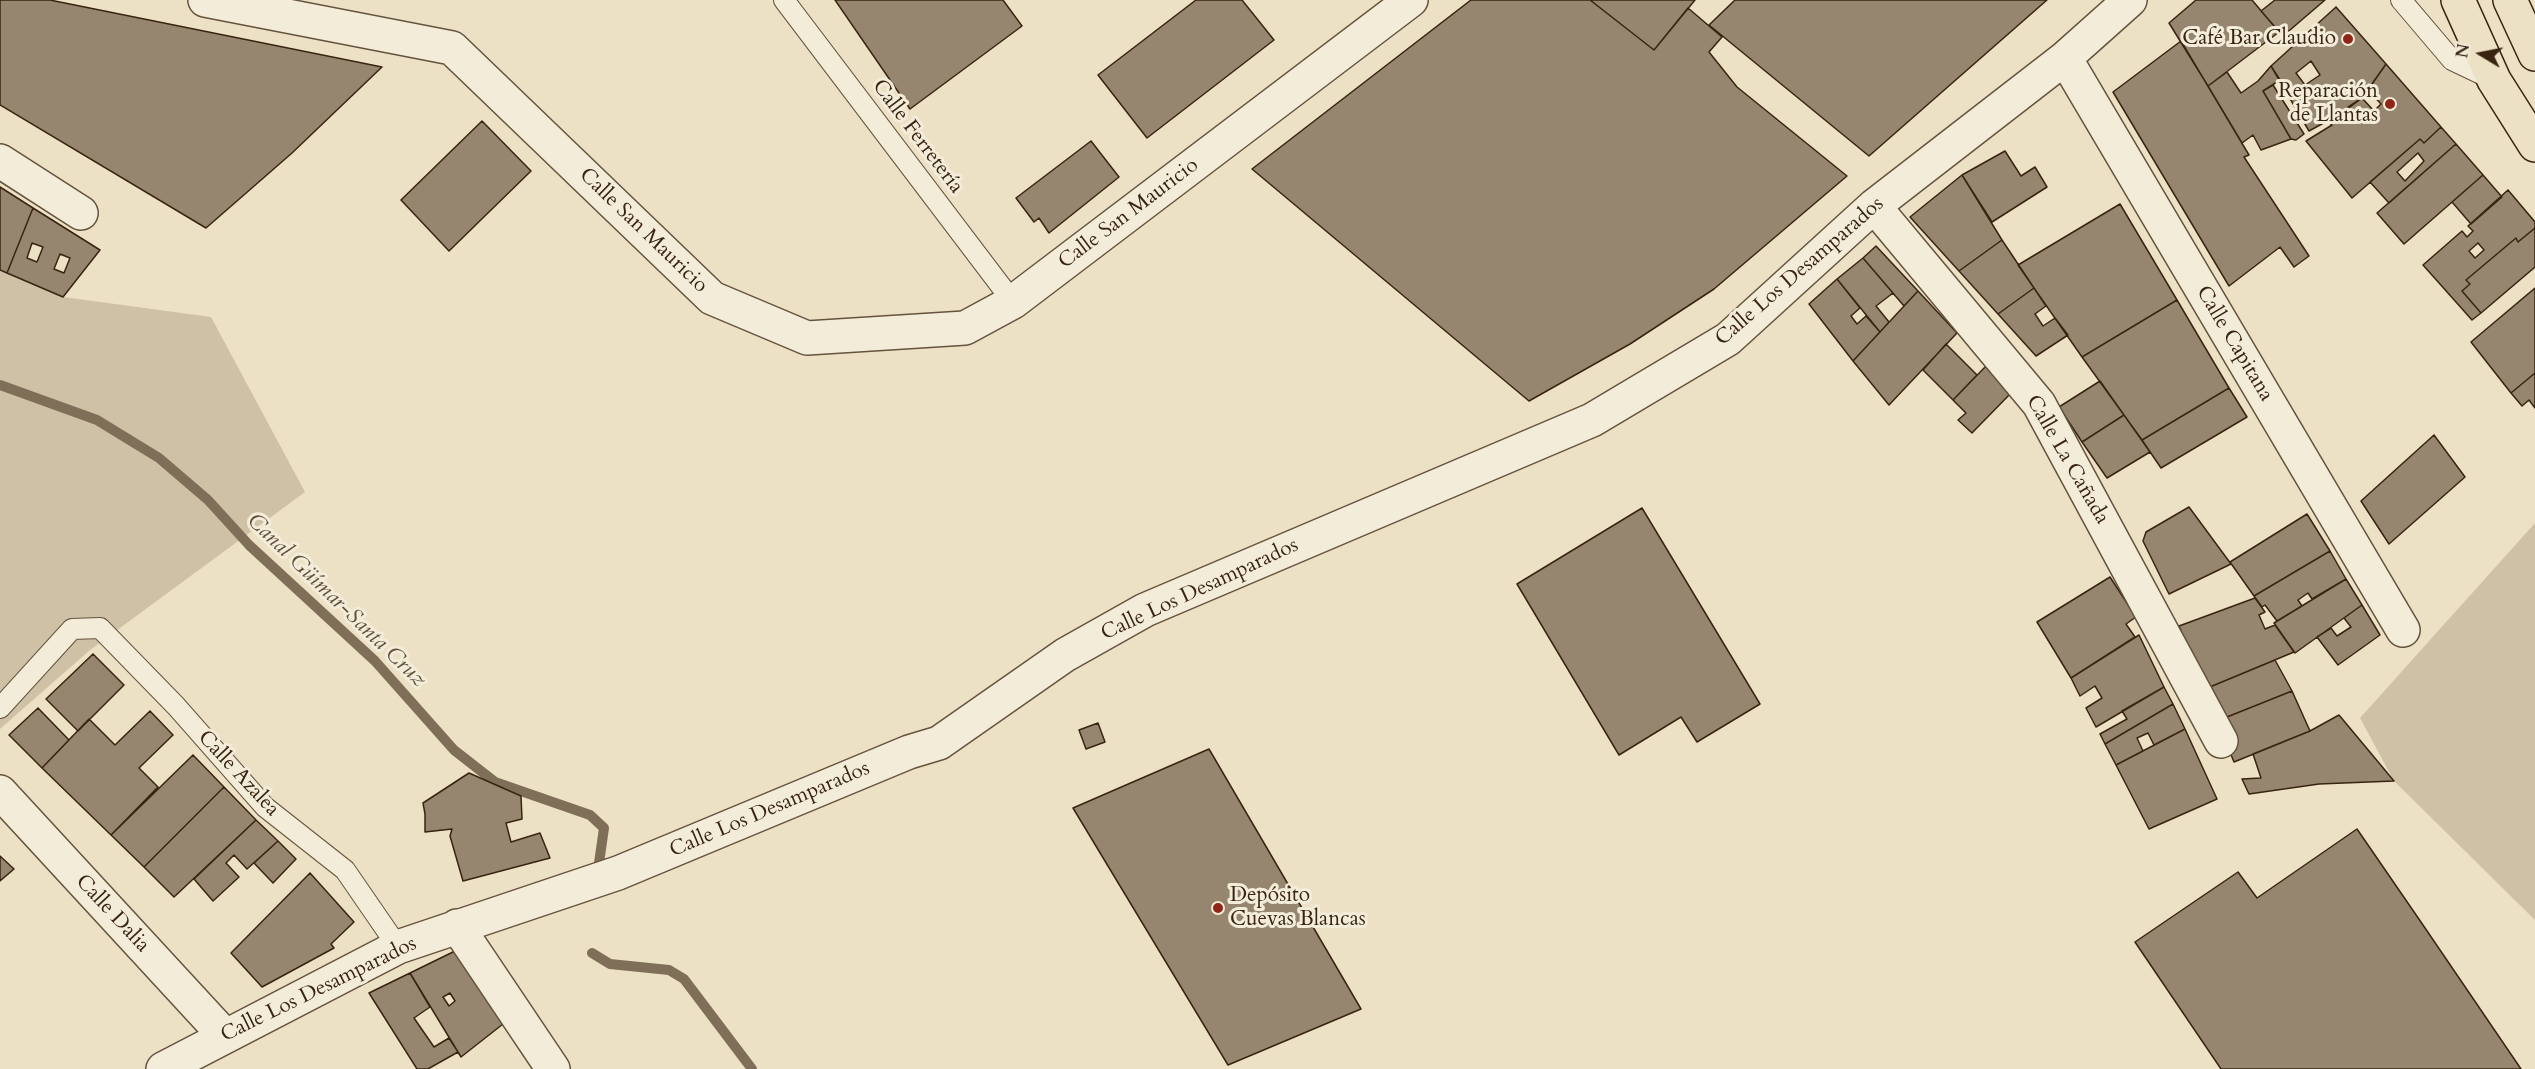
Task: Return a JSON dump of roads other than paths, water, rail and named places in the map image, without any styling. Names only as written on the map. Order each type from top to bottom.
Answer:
[{"type":"main road","points":[[2458,0],[2494,80],[2535,145]]},
{"type":"main road","points":[[2510,0],[2535,54]]},
{"type":"street","name":"Calle San Mauricio","points":[[205,0],[452,48],[712,298],[807,338],[965,328],[1013,302],[1411,0]]},
{"type":"street","name":"Calle Los Desamparados","points":[[163,1069],[398,947],[618,873],[909,752],[939,743],[1065,655],[1145,610],[1592,420],[1728,339],[1874,206],[2065,58],[2130,0]]},
{"type":"street","name":"Calle Capitana","points":[[2065,58],[2403,630]]},
{"type":"street","points":[[0,161],[81,213]]},
{"type":"street","name":"Calle La Cañada","points":[[1874,206],[2039,404],[2221,741]]},
{"type":"street","name":"Calle Dalia","points":[[0,792],[225,1036]]},
{"type":"street","points":[[457,926],[553,1069]]},
{"type":"lane","name":"Calle Ferretería","points":[[784,0],[1013,302]]},
{"type":"lane","points":[[2401,0],[2452,60],[2494,80]]},
{"type":"lane","name":"Calle Azalea","points":[[0,708],[72,629],[100,628],[176,706],[265,807],[345,870],[398,947]]},
{"type":"waterway","name":"Canal Güímar-Santa Cruz","points":[[0,385],[97,420],[159,458],[208,500],[249,545],[375,661],[454,750],[495,782],[590,815],[604,828],[598,870]]},
{"type":"waterway","name":"Canal Güímar-Santa Cruz","points":[[592,953],[610,964],[669,970],[684,979],[752,1069]]},
{"type":"place","name":"Café Bar Claudio","points":[[2348,39]]},
{"type":"place","name":"Reparación de Llantas","points":[[2390,104]]},
{"type":"place","name":"Depósito Cuevas Blancas","points":[[1218,908]]}]
